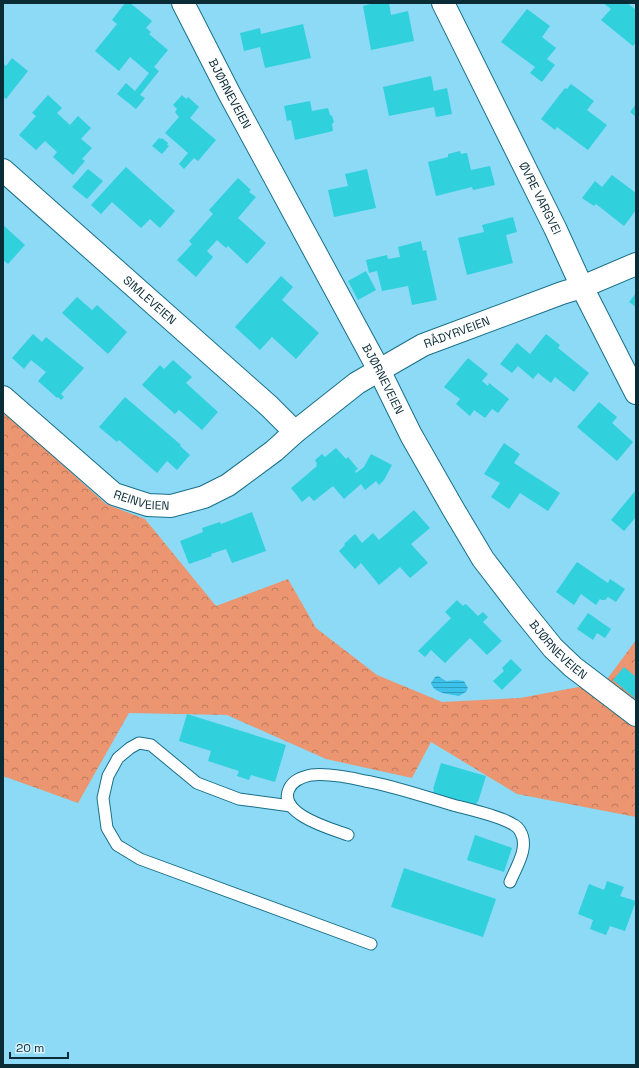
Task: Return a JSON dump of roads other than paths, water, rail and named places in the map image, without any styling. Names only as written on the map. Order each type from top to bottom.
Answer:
[{"type":"street","name":"BJØRNEVEIEN","points":[[183,3],[229,93],[379,370],[411,435],[483,558],[553,648],[573,667],[636,715]]},
{"type":"street","name":"ØVRE VARGVEI","points":[[443,3],[556,228],[582,287],[636,393]]},
{"type":"street","name":"SIMLEVEIEN","points":[[3,170],[269,406],[295,432]]},
{"type":"street","name":"RÅDYRVEIEN","points":[[295,432],[357,383],[423,345],[562,293],[582,287],[636,264]]},
{"type":"street","name":"REINVEIEN","points":[[3,397],[114,494],[148,505],[171,506],[204,497],[228,485],[274,451],[295,432]]},
{"type":"lane","points":[[291,806],[239,799],[197,783],[151,745],[138,743],[118,758],[108,776],[104,798],[107,828],[117,845],[140,859],[371,944]]},
{"type":"lane","points":[[348,835],[314,822],[298,813],[291,806],[288,798],[289,788],[298,779],[312,775],[330,775],[367,781],[476,811],[513,824],[520,830],[524,840],[523,852],[510,882]]},
{"type":"water","points":[[438,676],[446,681],[464,681],[468,688],[466,692],[459,696],[439,691],[433,687],[431,683],[435,677]]}]
